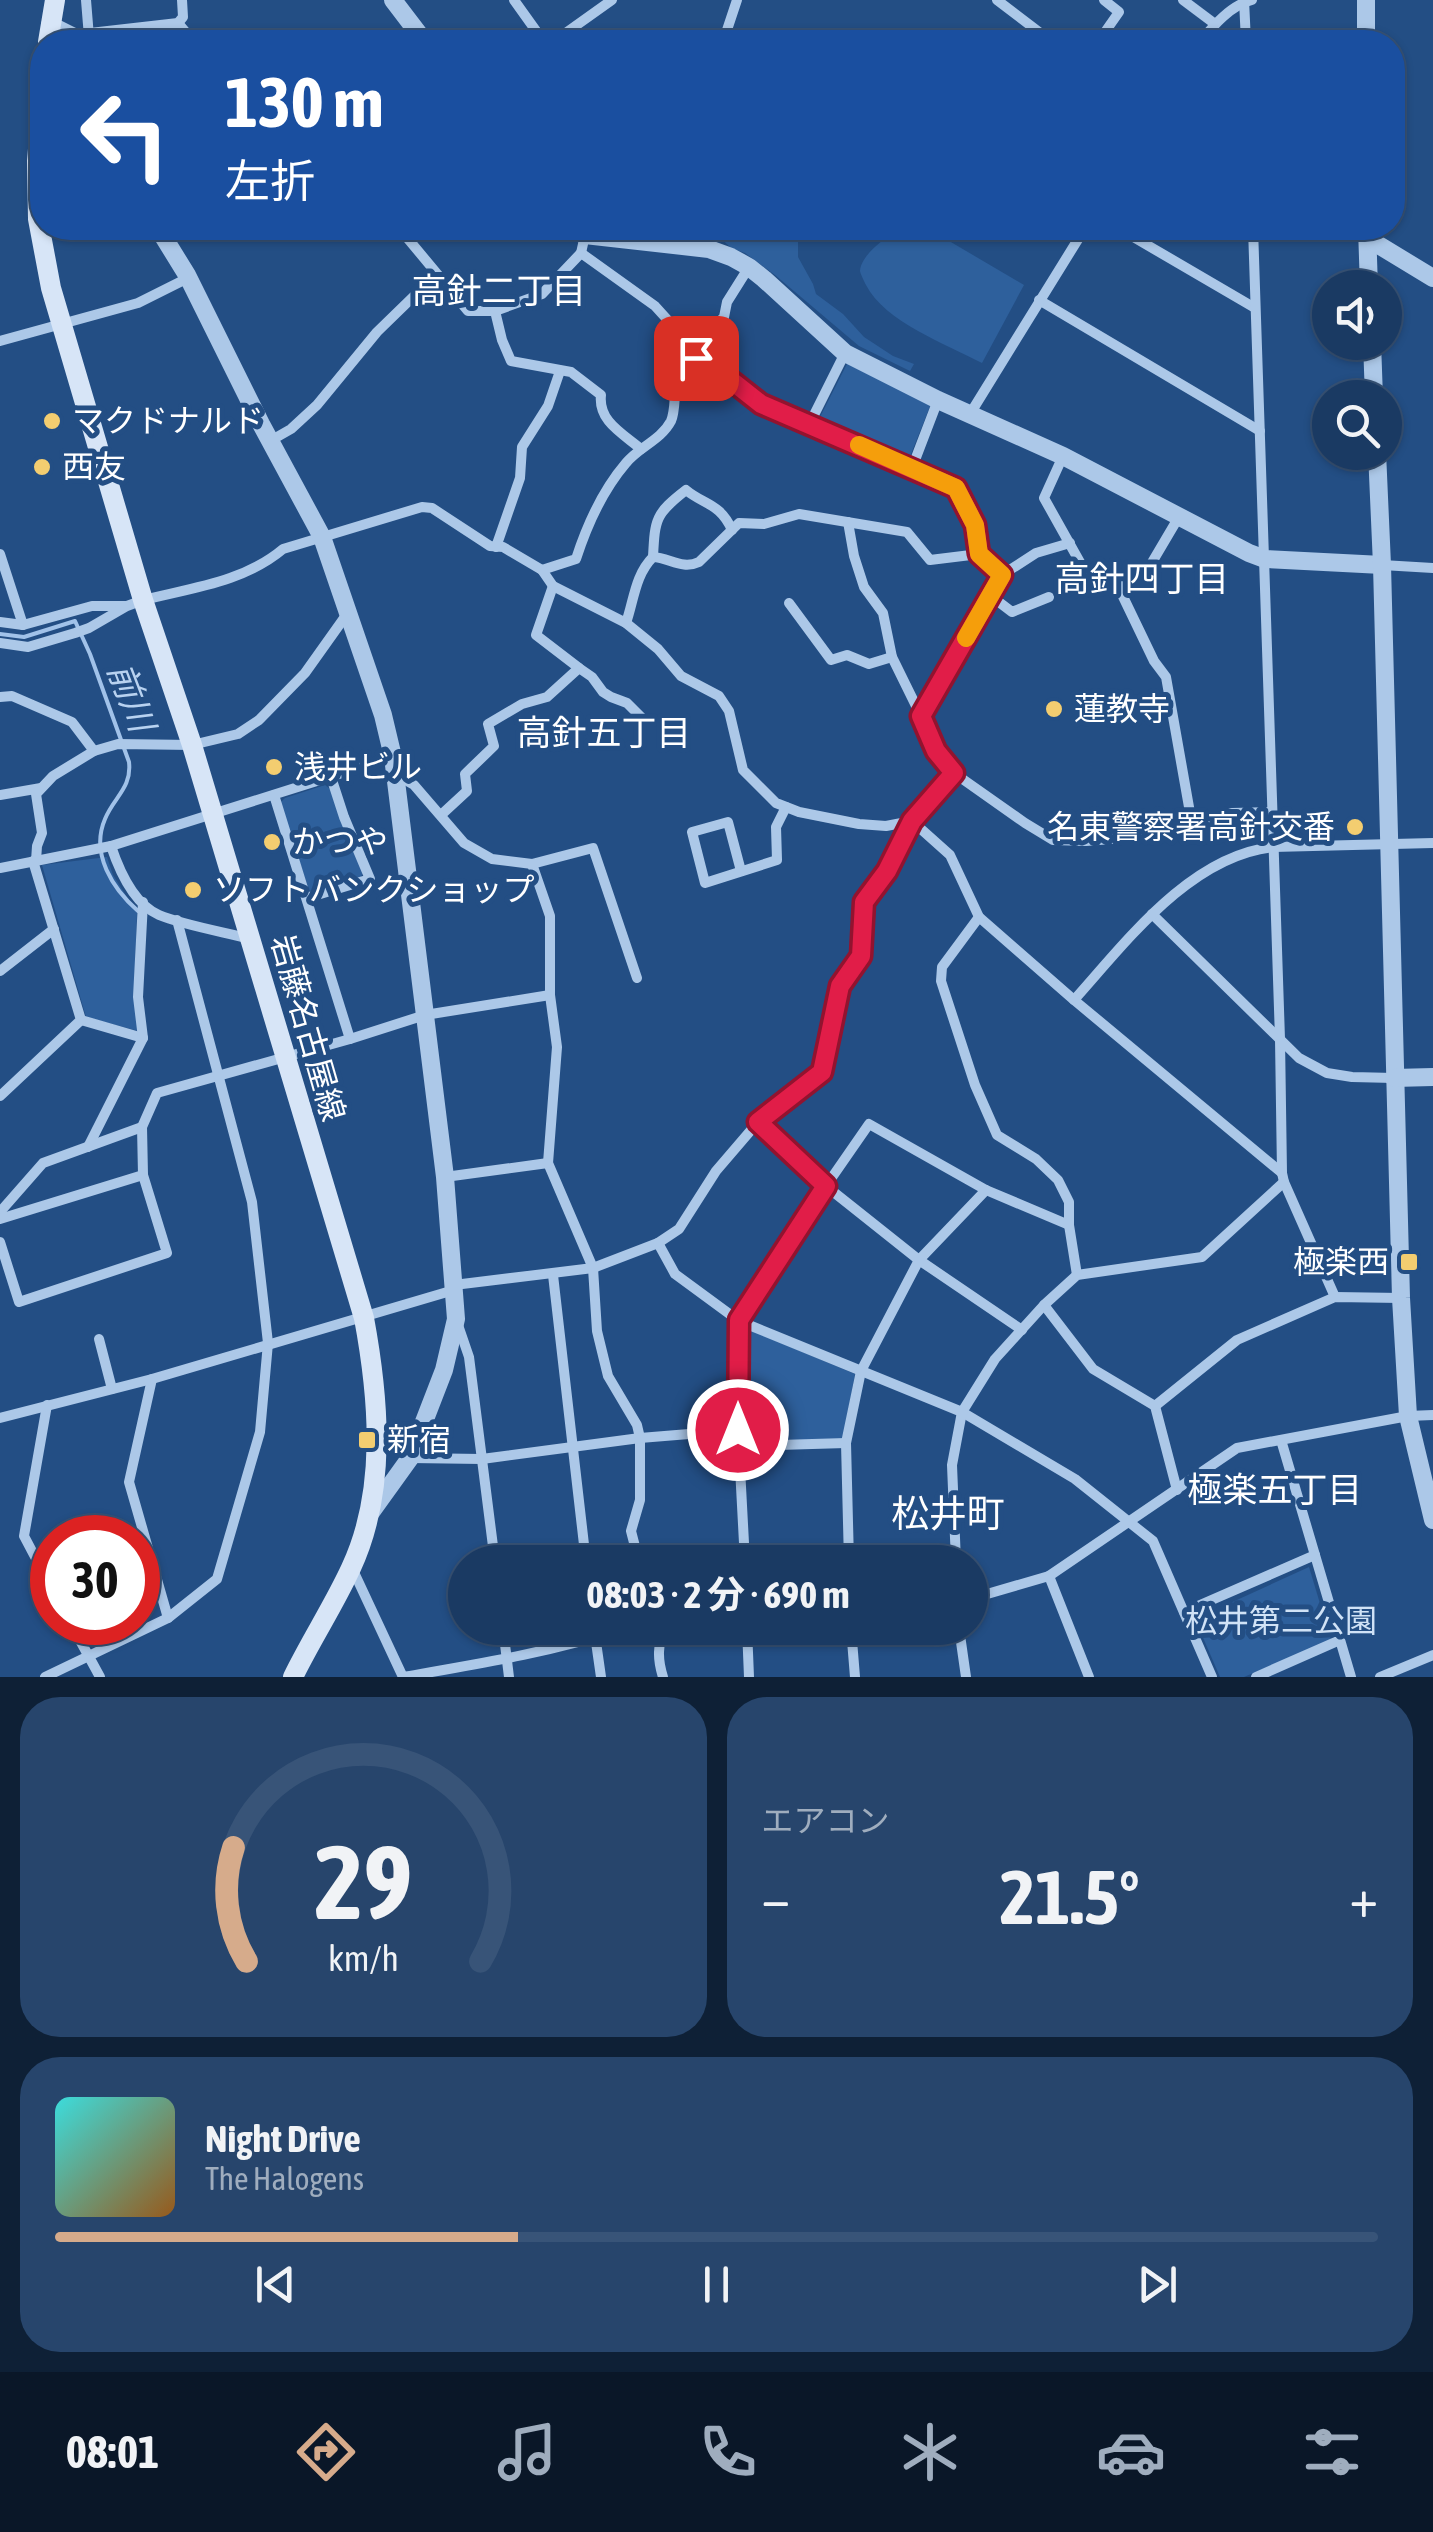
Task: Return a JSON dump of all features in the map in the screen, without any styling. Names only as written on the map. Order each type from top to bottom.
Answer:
[{"type":"main road","points":[[50,30],[55,0]]},
{"type":"main road","name":"岩藤名古屋線","points":[[42,240],[135,603],[192,745],[364,1318],[374,1372],[374,1480],[369,1515],[352,1567],[294,1677]]},
{"type":"street","points":[[86,0],[88,30]]},
{"type":"street","points":[[139,30],[178,23],[183,17],[182,0]]},
{"type":"street","points":[[393,0],[416,30]]},
{"type":"street","points":[[514,0],[535,30]]},
{"type":"street","points":[[570,30],[612,0]]},
{"type":"street","points":[[727,30],[738,0]]},
{"type":"street","points":[[997,0],[1036,30]]},
{"type":"street","points":[[1104,0],[1119,12],[1106,30]]},
{"type":"street","points":[[1183,0],[1215,24]]},
{"type":"street","points":[[1366,0],[1366,30]]},
{"type":"street","points":[[1210,30],[1246,1]]},
{"type":"street","points":[[1246,1],[1246,30]]},
{"type":"street","points":[[178,23],[184,30]]},
{"type":"street","points":[[165,240],[322,537],[383,715],[394,765],[445,1178],[456,1319],[468,1357],[493,1545]]},
{"type":"street","points":[[409,240],[468,312],[495,312],[542,294],[571,240]]},
{"type":"street","points":[[580,240],[654,306],[703,366],[723,374],[761,404],[956,488],[975,525],[979,554],[1002,575]]},
{"type":"street","points":[[622,240],[709,249],[731,257],[748,266],[846,353],[938,400],[1064,456],[1249,553],[1265,559],[1433,568]]},
{"type":"street","points":[[970,414],[1076,240]]},
{"type":"street","points":[[1139,240],[1256,308]]},
{"type":"street","points":[[1253,240],[1283,1177],[1334,1296]]},
{"type":"street","points":[[1366,240],[1368,270]]},
{"type":"street","points":[[1376,240],[1433,278]]},
{"type":"street","points":[[542,570],[576,559],[594,513],[626,463],[663,432],[672,418],[678,378],[724,317],[748,266]]},
{"type":"street","points":[[0,341],[138,302],[188,278]]},
{"type":"street","points":[[270,441],[292,429],[317,404],[377,332],[414,296],[444,283]]},
{"type":"street","points":[[1039,300],[1260,430]]},
{"type":"street","points":[[495,312],[511,361],[571,372],[601,394],[604,417],[641,449]]},
{"type":"street","points":[[810,424],[846,353]]},
{"type":"street","points":[[496,547],[520,478],[522,447],[548,406],[560,371]]},
{"type":"street","points":[[912,468],[938,400]]},
{"type":"street","points":[[1064,456],[1044,498],[1086,572],[1115,580],[1141,580],[1180,515]]},
{"type":"street","points":[[1378,470],[1401,1298],[1408,1416],[1433,1520]]},
{"type":"street","points":[[626,624],[634,590],[653,557],[655,524],[665,507],[686,490],[707,500],[728,520],[732,530]]},
{"type":"street","points":[[0,622],[23,625],[92,606],[135,603],[247,574],[283,549],[422,507],[432,508],[490,546],[502,547],[542,570],[553,586],[626,624],[658,650],[681,676],[719,696],[730,710],[743,770],[776,802],[799,812],[859,824],[886,826],[912,821]]},
{"type":"street","points":[[653,557],[691,566],[739,523],[764,524],[799,514],[907,532],[930,560],[979,554]]},
{"type":"street","points":[[848,522],[864,587],[883,613],[892,657],[936,751],[954,773],[1024,824],[1053,840],[1086,841],[1150,836],[1232,813],[1272,812]]},
{"type":"street","points":[[921,716],[1002,575],[1036,553],[1070,543]]},
{"type":"street","points":[[0,554],[23,625]]},
{"type":"street","points":[[1115,580],[1154,661],[1166,677],[1192,824]]},
{"type":"street","points":[[553,586],[536,635],[592,677],[603,692],[627,703],[645,720]]},
{"type":"street","points":[[991,596],[1012,612],[1049,598]]},
{"type":"street","points":[[0,643],[28,647],[89,628],[135,603]]},
{"type":"street","points":[[788,604],[830,660],[847,655],[869,664],[892,657]]},
{"type":"street","points":[[81,1020],[35,861],[42,833],[36,794],[53,776],[94,751],[118,744],[192,745],[238,734],[259,720],[304,672],[348,613]]},
{"type":"street","points":[[441,815],[468,791],[465,774],[494,746],[488,724],[522,704],[547,697],[579,668]]},
{"type":"street","points":[[0,697],[12,696],[72,722],[94,751]]},
{"type":"street","points":[[0,868],[109,846],[331,778],[394,765]]},
{"type":"street","points":[[394,765],[464,843],[492,859],[532,864],[593,848],[637,978]]},
{"type":"street","points":[[0,1418],[152,1379],[454,1288],[593,1268],[658,1243],[679,1229],[716,1171],[758,1122],[822,1072],[840,986],[861,956],[864,902],[887,871],[912,821],[954,773]]},
{"type":"street","points":[[307,898],[370,878],[331,778]]},
{"type":"street","points":[[0,794],[42,787]]},
{"type":"street","points":[[274,795],[350,1039]]},
{"type":"street","points":[[741,871],[728,822],[692,832],[705,882],[741,871],[777,860],[776,827],[786,807]]},
{"type":"street","points":[[912,821],[950,856],[978,917],[1283,1177]]},
{"type":"street","points":[[1074,1000],[1152,914],[1214,865],[1255,849],[1273,847],[1433,843]]},
{"type":"street","points":[[109,846],[130,887],[156,914],[252,940]]},
{"type":"street","points":[[532,864],[550,916],[550,995],[557,1048],[548,1163],[593,1268],[597,1332],[608,1376],[638,1425],[640,1500],[631,1532],[634,1545]]},
{"type":"street","points":[[88,1147],[142,1038],[138,997],[144,902]]},
{"type":"street","points":[[1152,914],[1299,1058],[1326,1073],[1352,1078],[1433,1077]]},
{"type":"street","points":[[978,917],[942,968],[940,980],[974,1085],[997,1135],[1036,1158],[1058,1180],[1068,1202],[1077,1275]]},
{"type":"street","points":[[45,1677],[168,1618],[217,1578],[260,1432],[268,1343],[252,1202],[177,920]]},
{"type":"street","points":[[0,971],[54,929]]},
{"type":"street","points":[[0,1242],[19,1302],[168,1253],[143,1174],[142,1127],[157,1093],[425,1015],[550,995]]},
{"type":"street","points":[[81,1020],[142,1038]]},
{"type":"street","points":[[0,1096],[81,1020]]},
{"type":"street","points":[[758,1122],[826,1186],[919,1260],[1022,1330]]},
{"type":"street","points":[[744,1545],[738,1430],[739,1320],[869,1124],[986,1190],[1069,1225]]},
{"type":"street","points":[[0,1216],[43,1163],[142,1127]]},
{"type":"street","points":[[445,1178],[548,1163]]},
{"type":"street","points":[[0,1216],[143,1174]]},
{"type":"street","points":[[955,1545],[952,1465],[962,1412],[995,1359],[1077,1275],[1202,1258],[1283,1177]]},
{"type":"street","points":[[849,1545],[846,1442],[861,1371],[919,1260],[986,1190]]},
{"type":"street","points":[[658,1243],[675,1274],[739,1320],[962,1412],[1075,1479],[1153,1541],[1212,1677]]},
{"type":"street","points":[[553,1275],[584,1545]]},
{"type":"street","points":[[1155,1406],[1237,1340],[1334,1296],[1401,1298]]},
{"type":"street","points":[[1044,1305],[1093,1369],[1155,1406],[1177,1490]]},
{"type":"street","points":[[369,1515],[410,1458],[444,1370],[456,1319]]},
{"type":"street","points":[[99,1339],[112,1388]]},
{"type":"street","points":[[152,1379],[129,1482],[168,1618]]},
{"type":"street","points":[[30,1547],[24,1536],[46,1405]]},
{"type":"street","points":[[988,1594],[1049,1576],[1236,1448],[1433,1414]]},
{"type":"street","points":[[410,1458],[482,1459],[640,1438],[738,1430]]},
{"type":"street","points":[[1280,1440],[1350,1677]]},
{"type":"street","points":[[740,1446],[846,1442]]},
{"type":"street","points":[[1184,1612],[1314,1554]]},
{"type":"street","points":[[352,1567],[403,1677],[507,1659],[554,1645]]},
{"type":"street","points":[[1049,1576],[1089,1677]]},
{"type":"street","points":[[1256,1677],[1340,1640]]},
{"type":"street","points":[[82,1645],[100,1677]]},
{"type":"street","points":[[505,1645],[510,1677]]},
{"type":"street","points":[[597,1645],[601,1677]]},
{"type":"street","points":[[658,1645],[663,1677]]},
{"type":"street","points":[[748,1645],[749,1677]]},
{"type":"street","points":[[853,1645],[856,1677]]},
{"type":"street","points":[[961,1645],[966,1677]]},
{"type":"street","points":[[1380,1677],[1433,1655]]},
{"type":"green space","points":[[723,240],[798,240],[798,257],[816,294],[843,314],[864,337],[914,364],[910,371],[859,346],[775,275],[745,253]]},
{"type":"green space","points":[[884,240],[947,240],[1024,285],[982,363],[902,321],[875,298],[860,271],[874,248]]},
{"type":"green space","points":[[848,362],[931,404],[909,459],[819,419]]},
{"type":"green space","points":[[325,785],[363,872],[361,877],[313,893],[280,803]]},
{"type":"green space","points":[[107,857],[113,875],[137,913],[134,996],[138,1031],[86,1017],[42,865]]},
{"type":"green space","points":[[743,1327],[855,1374],[842,1443],[740,1446]]},
{"type":"green space","name":"松井第二公園","points":[[1309,1567],[1331,1640],[1244,1677],[1220,1677],[1195,1619]]},
{"type":"waterway","name":"前川","points":[[0,634],[24,637],[75,621],[129,762],[125,786],[101,832],[102,858],[120,892],[138,911]]},
{"type":"slow traffic","points":[[859,445],[956,488],[975,525],[979,554],[1002,575],[966,638]]},
{"type":"place","name":"マクドナルド","points":[[52,421]]},
{"type":"place","name":"西友","points":[[42,467]]},
{"type":"place","name":"蓮教寺","points":[[1054,709]]},
{"type":"place","name":"浅井ビル","points":[[274,767]]},
{"type":"place","name":"名東警察署高針交番","points":[[1355,827]]},
{"type":"place","name":"かつや","points":[[272,842]]},
{"type":"place","name":"ソフトバンクショップ","points":[[193,890]]},
{"type":"place","name":"極楽西","points":[[1409,1262]]},
{"type":"place","name":"新宿","points":[[367,1440]]},
{"type":"district","name":"高針二丁目","points":[[499,291]]},
{"type":"district","name":"高針四丁目","points":[[1142,579]]},
{"type":"district","name":"高針五丁目","points":[[604,733]]},
{"type":"district","name":"極楽五丁目","points":[[1275,1490]]},
{"type":"district","name":"松井町","points":[[948,1514]]},
{"type":"route","points":[[696,358],[761,404],[956,488],[975,525],[979,554],[1002,575],[921,716],[936,751],[954,773],[912,821],[887,871],[864,902],[861,956],[840,986],[822,1072],[758,1122],[826,1186],[739,1320],[738,1430]]}]
